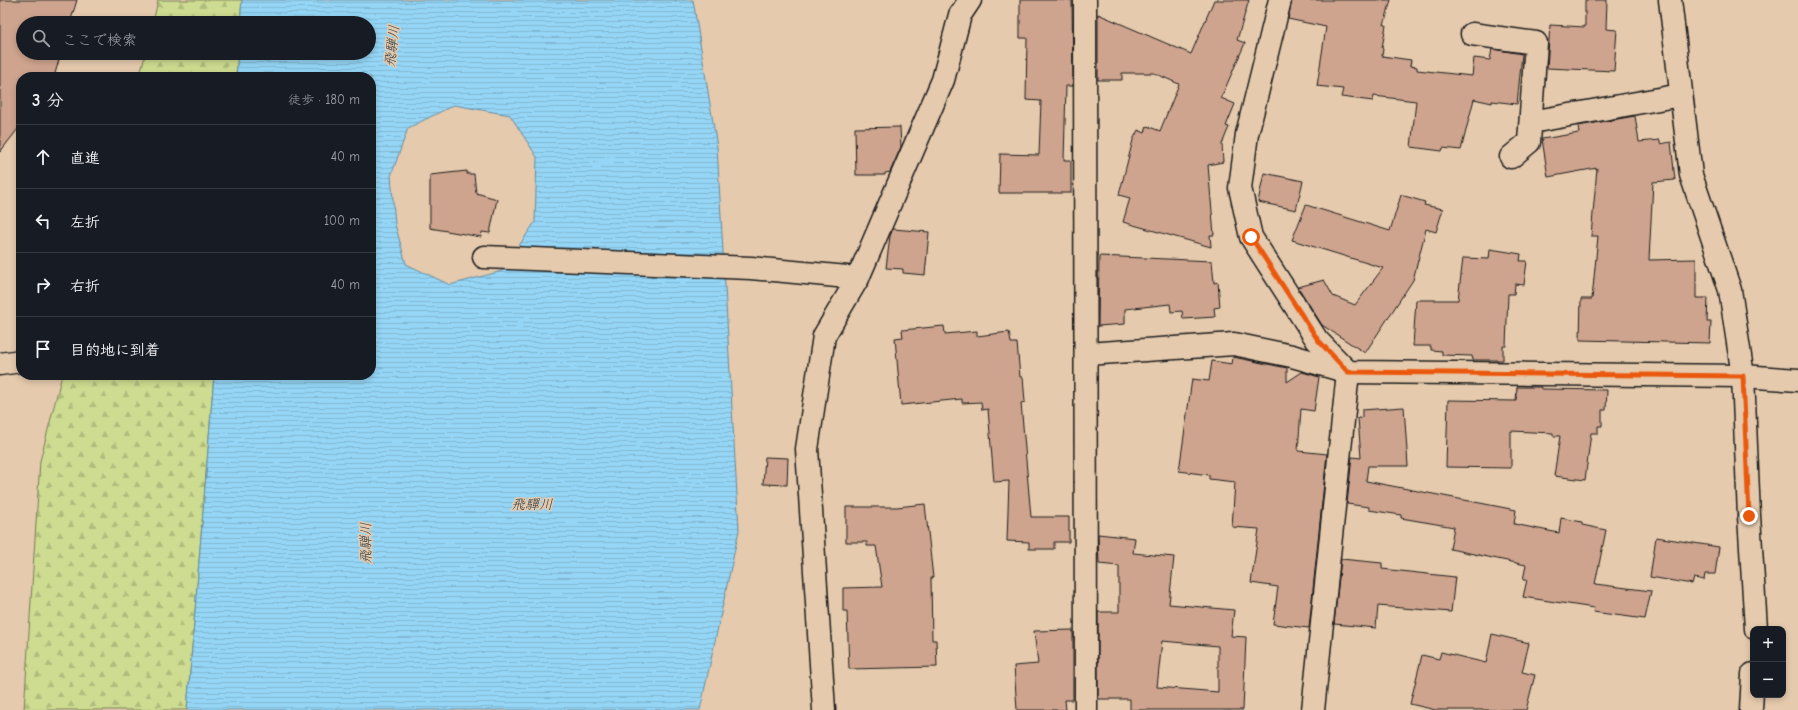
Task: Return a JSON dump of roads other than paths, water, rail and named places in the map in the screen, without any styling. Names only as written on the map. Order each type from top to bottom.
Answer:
[{"type":"street","points":[[824,710],[807,449],[824,336],[858,278],[943,80],[960,15],[970,0]]},
{"type":"street","points":[[1086,0],[1086,710]]},
{"type":"street","points":[[1280,0],[1247,134],[1240,188],[1251,237],[1318,340],[1348,372],[1313,710]]},
{"type":"street","points":[[1670,0],[1691,175],[1730,290],[1743,376],[1756,626]]},
{"type":"street","points":[[1472,34],[1536,43],[1529,142],[1510,157]]},
{"type":"street","points":[[1531,122],[1681,95]]},
{"type":"street","points":[[484,257],[751,268],[858,278]]},
{"type":"street","points":[[1086,354],[1234,344],[1292,356],[1348,372],[1743,376],[1798,380]]},
{"type":"street","points":[[0,364],[16,362]]},
{"type":"street","points":[[1751,710],[1752,698]]},
{"type":"water","name":"飛驒川","points":[[242,0],[693,0],[717,147],[739,530],[700,710],[187,710],[214,380],[376,380],[376,72],[236,72],[237,60],[376,60],[376,16],[241,16]],"holes":[[[454,105],[510,115],[537,157],[535,222],[502,271],[450,285],[406,264],[395,224],[391,176],[408,128]]]},
{"type":"water label","name":"飛騨川","points":[[392,46]]},
{"type":"water label","name":"飛騨川","points":[[366,543]]}]
